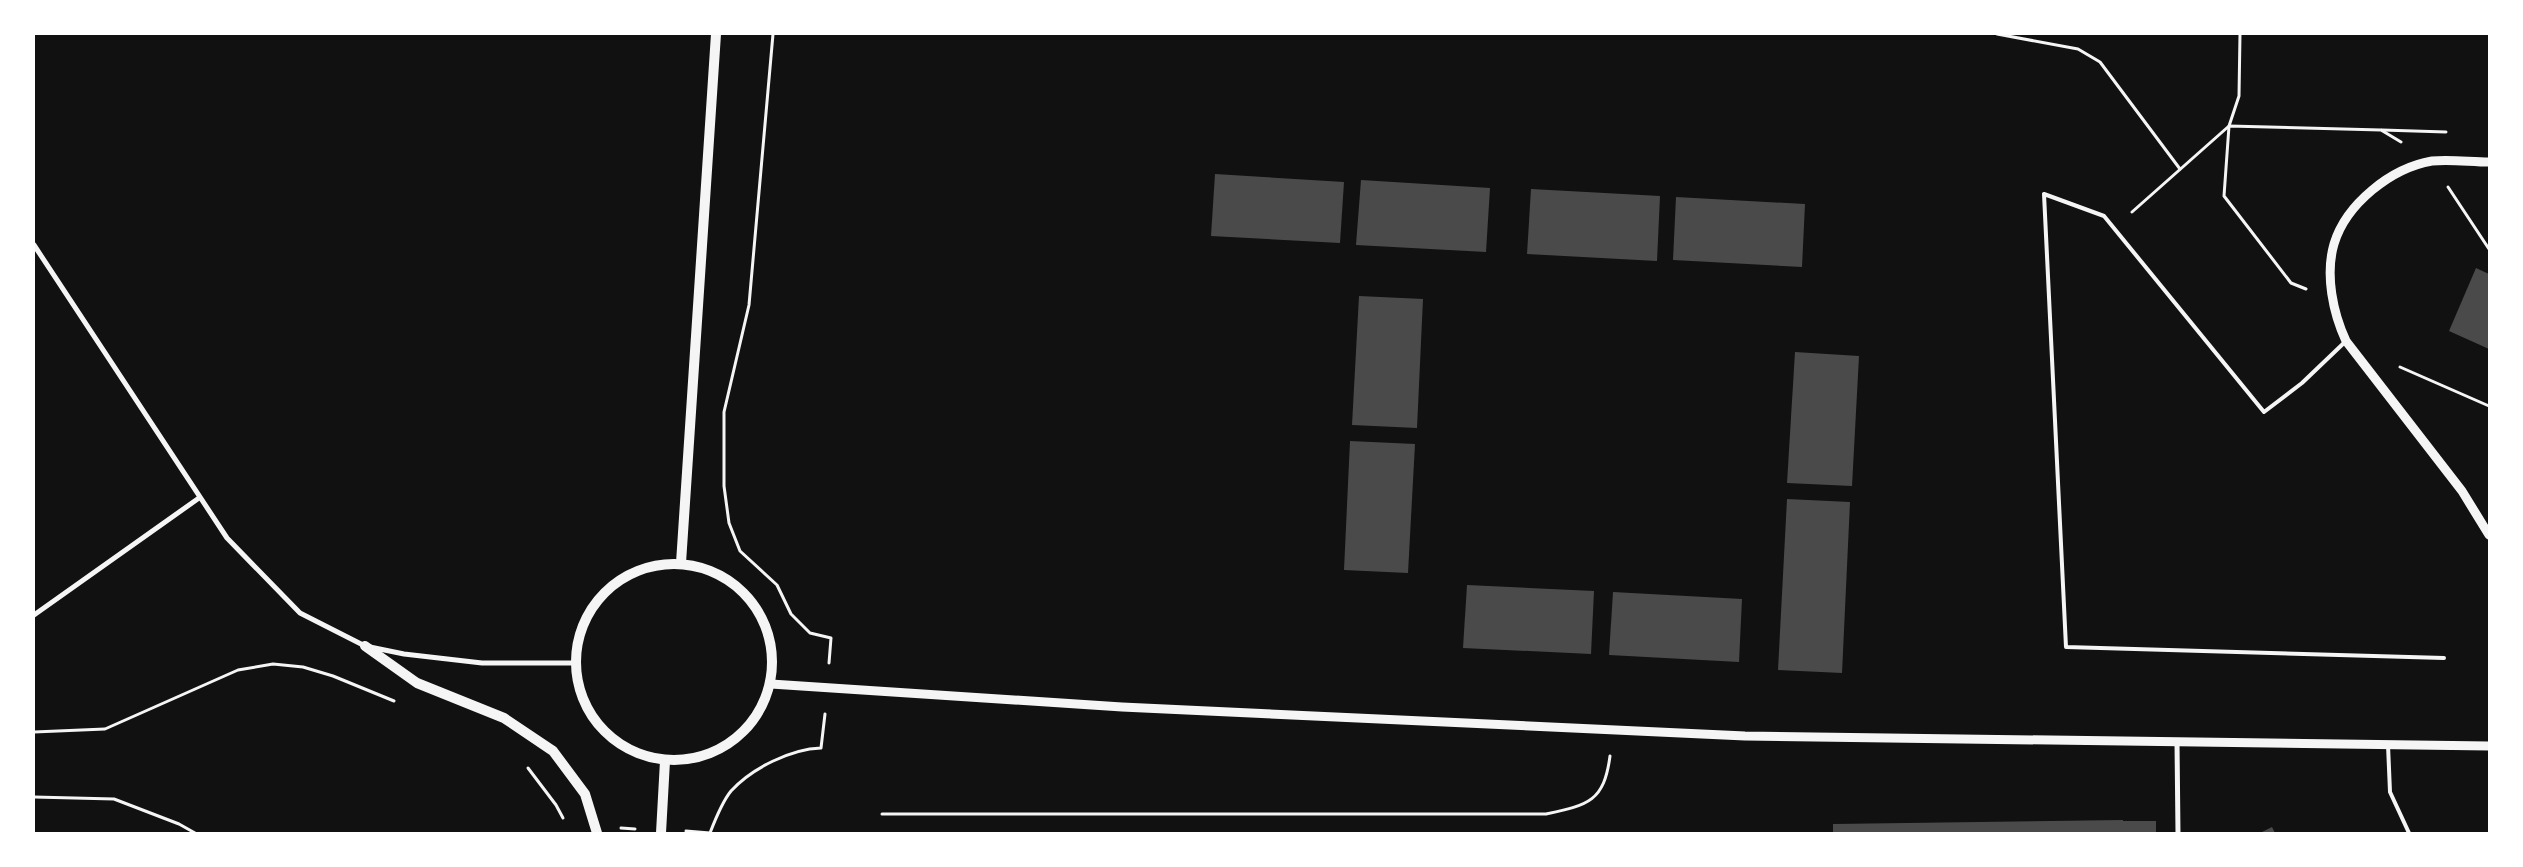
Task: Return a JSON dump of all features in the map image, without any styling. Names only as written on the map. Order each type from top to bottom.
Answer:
[{"type":"main road","points":[[681,563],[716,34]]},
{"type":"main road","points":[[681,563],[714,571],[743,590],[762,617],[773,650],[771,684],[757,717],[732,743],[700,758],[665,761],[630,751],[601,730],[582,699],[575,663],[580,631],[596,602],[613,585],[619,580],[649,566],[681,563]]},
{"type":"main road","points":[[365,646],[417,683],[504,718],[553,751],[584,794],[596,830]]},
{"type":"main road","points":[[662,832],[665,761]]},
{"type":"street","points":[[2489,162],[2432,162],[2385,180],[2366,196],[2347,219],[2334,244],[2331,268],[2332,300],[2336,320],[2346,341],[2462,491],[2489,535]]},
{"type":"street","points":[[34,245],[227,538],[300,613],[365,646],[446,660],[482,663],[575,663]]},
{"type":"street","points":[[34,616],[199,498]]},
{"type":"street","points":[[771,684],[1112,706],[1745,736],[2489,746]]},
{"type":"street","points":[[2177,742],[2178,833]]},
{"type":"lane","points":[[2346,341],[2302,383],[2264,412],[2104,216],[2044,194],[2066,647],[2444,658]]},
{"type":"lane","points":[[2388,745],[2390,792],[2409,833]]},
{"type":"path","points":[[525,765],[556,805],[563,819],[575,826],[596,830],[710,833],[731,791],[767,763],[805,748],[822,748],[831,638],[810,633],[791,614],[777,585],[740,550],[729,523],[724,486],[724,412],[749,305],[773,34]]},
{"type":"path","points":[[1997,34],[2078,49],[2100,62],[2180,169]]},
{"type":"path","points":[[2240,34],[2239,96],[2229,126],[2224,196],[2291,283],[2332,300]]},
{"type":"path","points":[[2114,228],[2229,126],[2450,132]]},
{"type":"path","points":[[2382,130],[2432,162],[2489,249]]},
{"type":"path","points":[[2397,366],[2489,406]]},
{"type":"path","points":[[34,732],[105,729],[238,670],[273,664],[303,667],[318,671],[395,701]]},
{"type":"path","points":[[882,814],[1546,814],[1578,808],[1598,795],[1607,778],[1613,729]]},
{"type":"path","points":[[34,797],[114,799],[179,824],[195,833]]},
{"type":"building","points":[[1215,174],[1344,182],[1340,243],[1211,236]]},
{"type":"building","points":[[1361,180],[1490,188],[1486,252],[1356,245]]},
{"type":"building","points":[[1531,189],[1660,196],[1657,261],[1527,254]]},
{"type":"building","points":[[1676,197],[1805,204],[1802,267],[1673,260]]},
{"type":"building","points":[[2476,268],[2489,274],[2489,349],[2449,331]]},
{"type":"building","points":[[1359,296],[1423,299],[1417,428],[1352,425]]},
{"type":"building","points":[[1795,352],[1859,356],[1852,486],[1787,483]]},
{"type":"building","points":[[1350,441],[1415,444],[1408,573],[1344,570]]},
{"type":"building","points":[[1787,499],[1850,502],[1842,673],[1778,670]]},
{"type":"building","points":[[1467,585],[1594,591],[1591,654],[1463,648]]},
{"type":"building","points":[[1613,592],[1742,599],[1739,662],[1609,655]]},
{"type":"building","points":[[2156,821],[2156,833],[1833,833],[1833,824]]},
{"type":"building","points":[[2272,827],[2275,833],[2260,833]]}]
